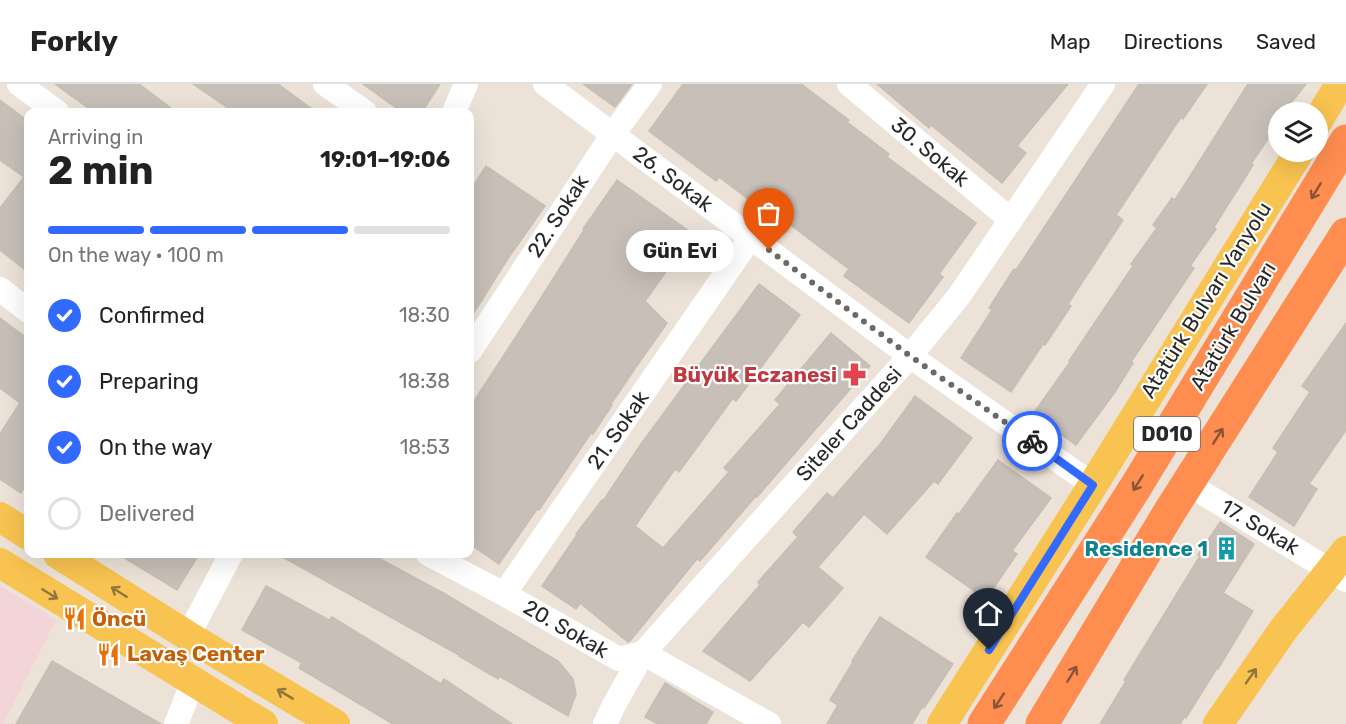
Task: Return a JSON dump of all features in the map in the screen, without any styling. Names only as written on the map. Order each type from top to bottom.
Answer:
[{"type":"highway","name":"Atatürk Bulvarı","points":[[984,724],[1141,478],[1346,141]]},
{"type":"highway","name":"D010","points":[[1042,724],[1164,521],[1340,254]]},
{"type":"main road","points":[[1328,104],[1340,84]]},
{"type":"main road","name":"Atatürk Bulvarı Yanyolu","points":[[942,724],[1293,162]]},
{"type":"main road","points":[[1024,663],[1087,494]]},
{"type":"main road","points":[[0,517],[24,532]]},
{"type":"main road","points":[[64,558],[188,636],[335,724]]},
{"type":"main road","points":[[0,564],[263,724]]},
{"type":"main road","points":[[1218,724],[1283,630],[1341,567]]},
{"type":"main road","points":[[188,636],[193,682]]},
{"type":"street","points":[[19,84],[52,108]]},
{"type":"street","points":[[325,84],[359,108]]},
{"type":"street","points":[[456,108],[466,84]]},
{"type":"street","name":"26. Sokak","points":[[545,84],[910,356],[1087,494]]},
{"type":"street","name":"22. Sokak","points":[[474,345],[613,134],[650,84]]},
{"type":"street","name":"30. Sokak","points":[[849,84],[1011,220]]},
{"type":"street","name":"Siteler Caddesi","points":[[605,724],[643,653],[910,356],[959,296],[1102,84]]},
{"type":"street","name":"21. Sokak","points":[[504,594],[751,237]]},
{"type":"street","points":[[0,289],[24,307]]},
{"type":"street","name":"17. Sokak","points":[[1188,484],[1341,567]]},
{"type":"street","points":[[188,636],[229,558]]},
{"type":"street","name":"20. Sokak","points":[[436,558],[619,659],[643,653]]},
{"type":"street","points":[[643,653],[769,724]]},
{"type":"street","points":[[176,724],[193,682]]},
{"type":"shaded area","points":[[0,586],[56,620],[3,724],[0,724]]},
{"type":"building","points":[[55,84],[139,84],[171,108],[88,108]]},
{"type":"building","points":[[193,84],[278,84],[311,108],[228,108]]},
{"type":"building","points":[[363,84],[440,84],[425,108],[396,108]]},
{"type":"building","points":[[583,84],[632,84],[615,107]]},
{"type":"building","points":[[683,84],[801,84],[849,120],[847,122],[889,154],[887,157],[976,223],[939,274],[943,277],[909,323],[844,276],[849,269],[780,217],[777,221],[719,177],[716,181],[649,131]]},
{"type":"building","points":[[877,84],[1068,84],[1017,146],[1026,153],[1002,183],[931,125],[929,128]]},
{"type":"building","points":[[1139,84],[1207,84],[1183,119],[1181,117],[1116,215],[1123,220],[1068,304],[1071,306],[1011,392],[961,358],[992,310],[989,308],[1014,269],[1016,270]]},
{"type":"building","points":[[1248,84],[1306,84],[1292,102],[1268,102],[1268,139],[1214,227],[1216,229],[1190,266],[1194,268],[1131,362],[1133,363],[1115,392],[1076,445],[1033,414],[1133,266],[1131,264],[1157,228],[1153,225],[1172,198],[1175,200]]},
{"type":"building","points":[[0,100],[24,118],[24,177],[0,160]]},
{"type":"building","points":[[486,166],[545,206],[474,313],[474,185]]},
{"type":"building","points":[[24,177],[24,269],[0,250],[0,208]]},
{"type":"building","points":[[617,180],[693,234],[645,301],[667,323],[593,434],[591,433],[499,564],[474,547],[474,401],[583,229]]},
{"type":"building","points":[[759,284],[800,315],[736,401],[733,398],[679,472],[675,469],[635,526],[663,548],[729,472],[724,468],[780,404],[775,400],[831,333],[870,366],[700,561],[697,559],[628,642],[580,603],[576,609],[542,586],[576,534],[603,501],[641,444]]},
{"type":"building","points":[[0,318],[24,336],[24,488],[21,493],[0,479],[0,434],[20,403],[0,388]]},
{"type":"building","points":[[1346,323],[1346,430],[1309,484],[1317,489],[1294,526],[1249,497],[1278,452],[1273,448],[1310,392],[1302,386]]},
{"type":"building","points":[[915,396],[972,438],[938,484],[934,481],[887,534],[864,514],[818,567],[843,588],[809,627],[803,622],[750,681],[703,651],[760,585],[758,582],[798,537],[793,532],[827,493],[833,498],[881,443]]},
{"type":"building","points":[[998,460],[1051,498],[1012,551],[1017,554],[986,599],[926,557]]},
{"type":"building","points":[[1220,522],[1254,544],[1223,593],[1253,611],[1218,669],[1180,724],[1100,724],[1126,681],[1124,680],[1200,556],[1198,555]]},
{"type":"building","points":[[125,558],[197,558],[177,590]]},
{"type":"building","points":[[284,558],[378,558],[445,594],[558,661],[573,679],[576,694],[568,716],[499,676],[498,679]]},
{"type":"building","points":[[266,586],[329,620],[332,617],[441,684],[444,679],[512,724],[393,724],[299,668],[302,663],[242,630]]},
{"type":"building","points":[[880,617],[953,664],[912,724],[827,724],[838,705],[830,700]]},
{"type":"building","points":[[52,661],[107,693],[161,724],[16,724]]},
{"type":"building","points":[[665,683],[713,712],[706,724],[658,724],[645,717]]},
{"type":"way so far","points":[[769,250],[910,356],[1032,441]]},
{"type":"place","name":"Gün Evi","points":[[769,250]]},
{"type":"place","name":"Büyük Eczanesi","points":[[855,375]]},
{"type":"place","name":"Residence 1","points":[[1226,549]]},
{"type":"place","name":"Öncü","points":[[74,619]]},
{"type":"place","name":"Lavaş Center","points":[[109,654]]},
{"type":"route","points":[[989,650],[1093,485],[1032,441]]}]
